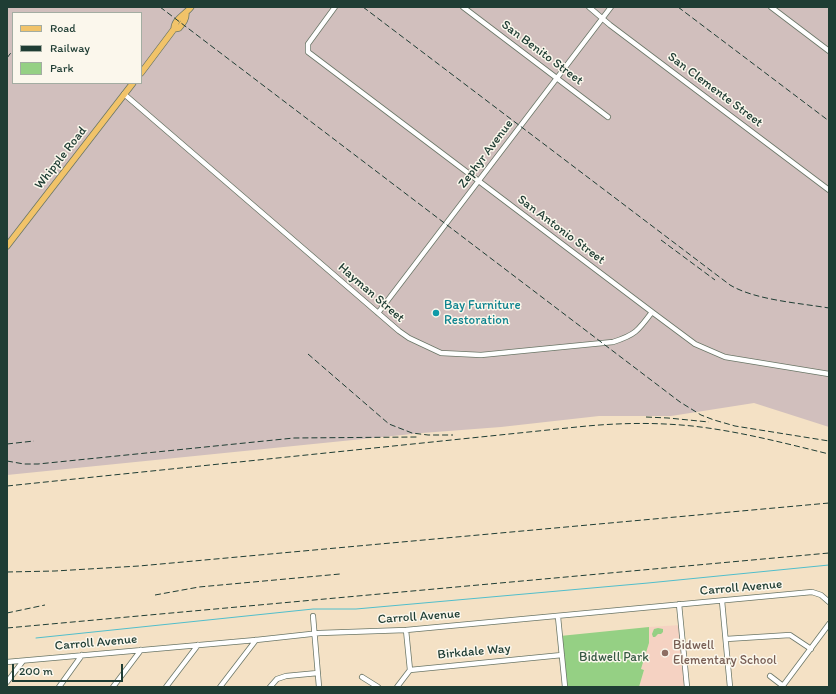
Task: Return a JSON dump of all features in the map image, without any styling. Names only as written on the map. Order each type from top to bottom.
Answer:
[{"type":"main road","points":[[142,72],[174,29],[174,25],[191,7]]},
{"type":"main road","name":"Whipple Road","points":[[7,246],[132,84]]},
{"type":"street","name":"San Antonio Street","points":[[335,7],[310,40],[307,48],[312,55],[695,344],[725,357],[829,374]]},
{"type":"street","name":"San Benito Street","points":[[463,7],[608,117]]},
{"type":"street","name":"San Clemente Street","points":[[589,7],[610,25],[829,190]]},
{"type":"street","name":"Zephyr Avenue","points":[[378,313],[611,7]]},
{"type":"street","points":[[771,7],[829,51]]},
{"type":"street","name":"Hayman Street","points":[[124,94],[399,332],[441,352],[481,355],[613,342],[631,336],[652,312]]},
{"type":"street","name":"Carroll Avenue","points":[[7,662],[314,634],[406,630],[558,617],[812,592],[822,595],[829,602]]},
{"type":"street","points":[[722,601],[730,687]]},
{"type":"street","points":[[679,604],[687,687]]},
{"type":"street","points":[[312,616],[319,687]]},
{"type":"street","points":[[558,617],[565,687]]},
{"type":"street","points":[[770,676],[783,686],[829,624]]},
{"type":"street","points":[[397,687],[410,670],[406,630]]},
{"type":"street","points":[[726,639],[790,634],[811,648]]},
{"type":"street","points":[[220,687],[256,640]]},
{"type":"street","points":[[166,687],[198,645]]},
{"type":"street","points":[[113,687],[140,650]]},
{"type":"street","points":[[59,687],[82,655]]},
{"type":"street","name":"Birkdale Way","points":[[410,670],[562,655]]},
{"type":"street","points":[[7,682],[23,661]]},
{"type":"street","points":[[270,687],[277,679],[286,676],[318,673]]},
{"type":"street","points":[[362,676],[378,687]]},
{"type":"shaded area","points":[[7,7],[829,7],[829,427],[754,403],[671,416],[599,416],[501,427],[422,433],[7,475]]},
{"type":"shaded area","name":"Bidwell Elementary School","points":[[681,625],[687,687],[639,687],[644,670],[641,669],[649,643],[649,627]]},
{"type":"green space","name":"Bidwell Park","points":[[649,627],[649,643],[641,669],[644,670],[639,687],[565,687],[560,636]]},
{"type":"green space","points":[[654,629],[663,629],[663,632],[653,637],[652,634]]},
{"type":"waterway","points":[[36,638],[313,609],[356,609],[829,565]]},
{"type":"railway","points":[[160,7],[680,402],[701,415],[735,426],[829,441]]},
{"type":"railway","points":[[363,7],[730,285],[764,298],[829,308]]},
{"type":"railway","points":[[678,7],[829,121]]},
{"type":"railway","points":[[7,58],[12,51]]},
{"type":"railway","points":[[661,240],[715,280]]},
{"type":"railway","points":[[308,354],[389,424],[412,433],[428,435],[453,435]]},
{"type":"railway","points":[[646,417],[709,422]]},
{"type":"railway","points":[[7,486],[577,427],[620,424],[663,424],[709,428],[761,438],[829,454]]},
{"type":"railway","points":[[7,461],[24,464],[38,464],[294,438],[417,437]]},
{"type":"railway","points":[[7,444],[34,441]]},
{"type":"railway","points":[[7,572],[139,566],[829,503]]},
{"type":"railway","points":[[7,628],[829,553]]},
{"type":"railway","points":[[155,595],[199,587],[340,574]]},
{"type":"railway","points":[[7,613],[45,605]]},
{"type":"place","name":"Bay Furniture Restoration","points":[[436,313]]},
{"type":"place","name":"Bidwell Elementary School","points":[[665,653]]}]
